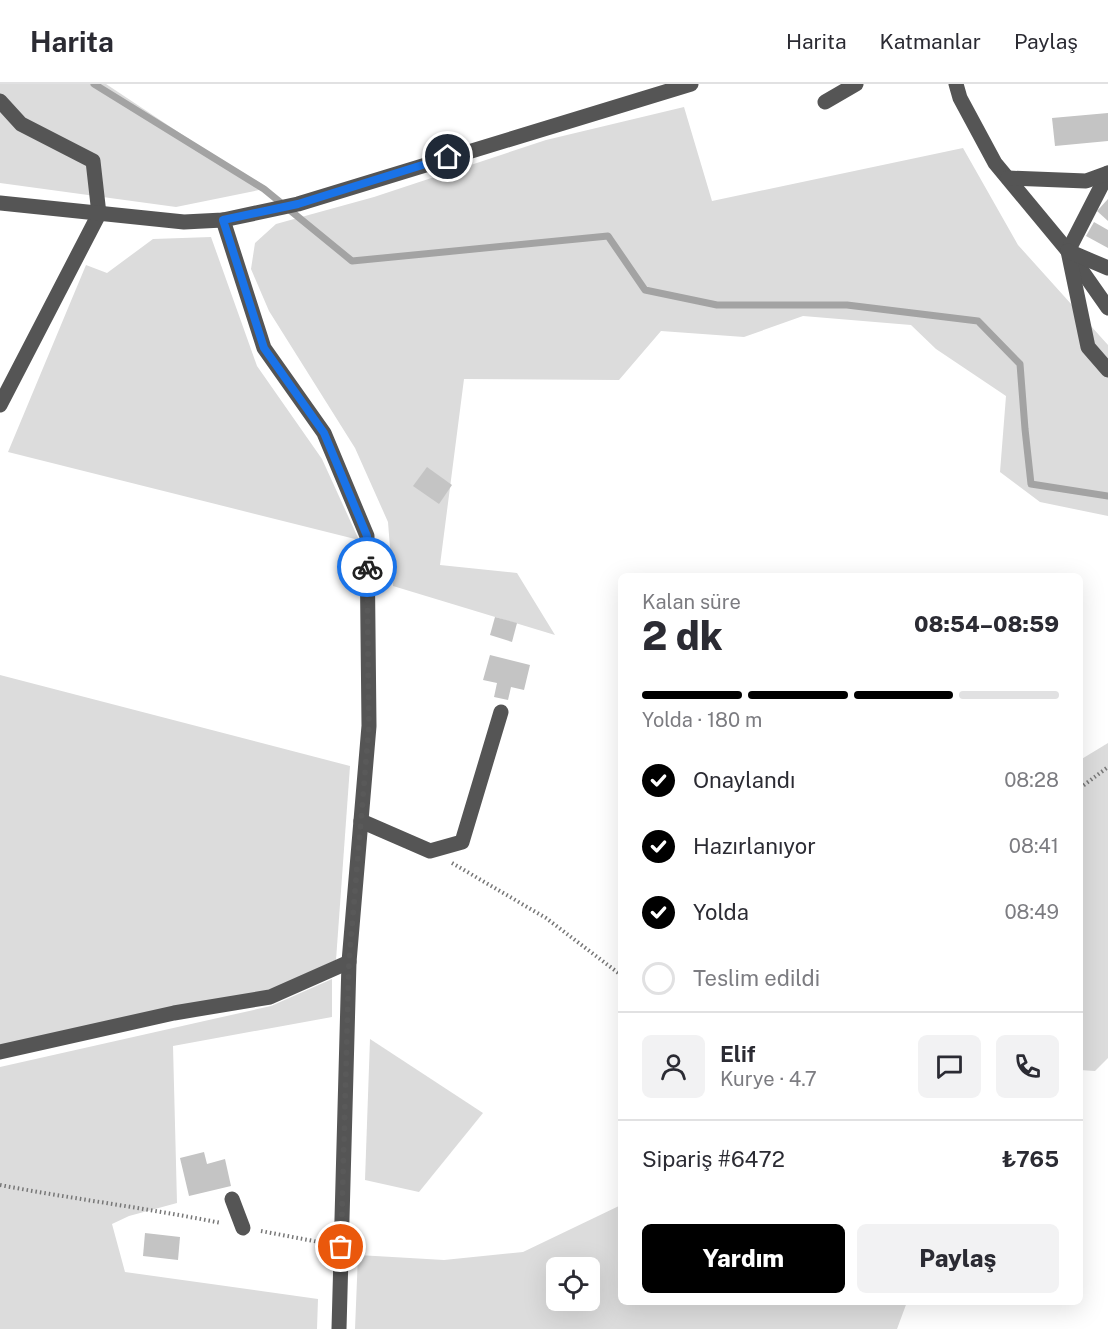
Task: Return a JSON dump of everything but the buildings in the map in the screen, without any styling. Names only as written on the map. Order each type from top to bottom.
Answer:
[{"type":"street","points":[[0,203],[184,222],[223,220],[298,204],[691,84]]},
{"type":"street","points":[[825,102],[856,84]]},
{"type":"street","points":[[956,84],[960,98],[995,163],[1068,251],[1108,308]]},
{"type":"street","points":[[0,101],[21,124],[93,161],[99,214],[0,405]]},
{"type":"street","points":[[1008,178],[1086,181],[1108,173]]},
{"type":"street","points":[[1108,173],[1068,251],[1088,347],[1108,370]]},
{"type":"street","points":[[223,220],[264,348],[324,433],[367,536],[369,726],[349,962],[339,1329]]},
{"type":"street","points":[[1068,251],[1108,268]]},
{"type":"street","points":[[361,822],[430,851],[462,842],[501,712]]},
{"type":"street","points":[[0,1052],[174,1012],[270,997],[349,962]]},
{"type":"street","points":[[232,1199],[243,1228]]},
{"type":"path","points":[[1083,786],[1108,767]]},
{"type":"path","points":[[430,851],[546,918],[618,973]]},
{"type":"path","points":[[0,1185],[68,1198],[136,1207],[341,1247]]},
{"type":"shaded area","points":[[0,84],[106,84],[264,189],[176,207],[0,183]]},
{"type":"shaded area","points":[[684,107],[712,201],[963,148],[1018,245],[1108,345],[1108,516],[1040,502],[1000,472],[1006,396],[936,349],[911,325],[803,316],[744,337],[661,331],[619,380],[464,379],[440,565],[517,573],[555,635],[393,586],[388,522],[355,448],[269,311],[251,269],[255,243],[276,224],[374,197],[546,140]]},
{"type":"shaded area","points":[[211,237],[257,366],[322,459],[359,540],[8,452],[86,265],[107,273],[153,239]]},
{"type":"shaded area","points":[[0,675],[350,766],[336,960],[268,991],[0,1049]]},
{"type":"shaded area","points":[[1108,743],[1108,1058],[1095,1071],[1083,1070],[1083,758]]},
{"type":"shaded area","points":[[332,979],[332,1017],[173,1046],[177,1203],[129,1216],[112,1224],[125,1272],[318,1299],[317,1329],[0,1329],[0,1067],[271,1006]]},
{"type":"shaded area","points":[[370,1039],[483,1113],[419,1192],[365,1180]]},
{"type":"shaded area","points":[[618,1206],[618,1305],[906,1305],[897,1329],[355,1329],[358,1255],[444,1260],[523,1252]]},
{"type":"waterway","points":[[94,84],[264,189],[352,261],[608,236],[645,290],[717,305],[847,305],[978,321],[1020,364],[1031,484],[1108,496]]},
{"type":"way so far","points":[[341,1247],[349,962],[369,726],[367,567]]},
{"type":"route","points":[[367,567],[367,536],[324,433],[264,348],[223,220],[298,204],[448,157]]}]
